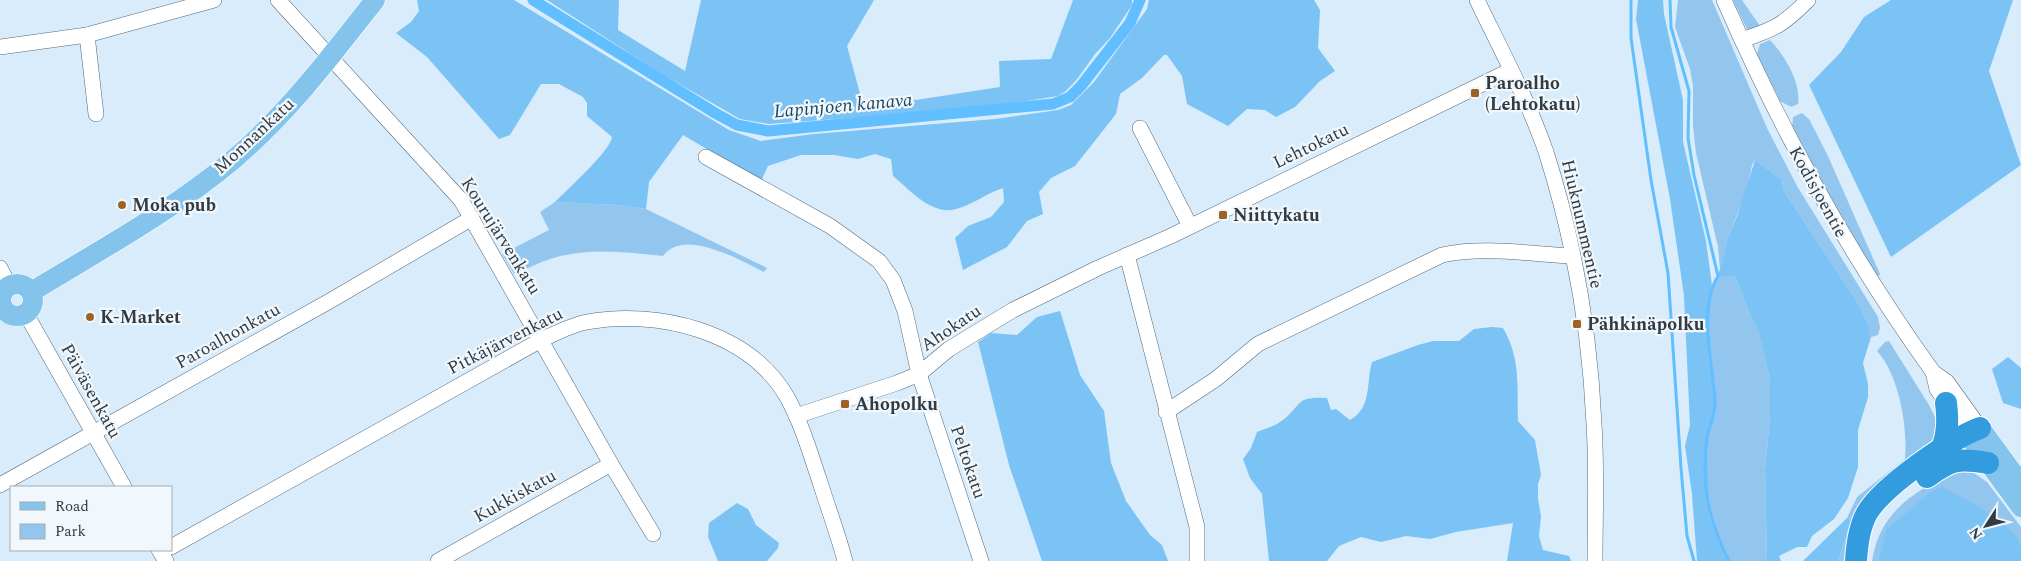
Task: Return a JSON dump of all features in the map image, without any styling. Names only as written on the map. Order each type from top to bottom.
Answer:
[{"type":"highway","points":[[1945,456],[1948,434],[1946,403]]},
{"type":"highway","points":[[1868,561],[1871,537],[1877,523],[1886,511],[1945,456],[1973,433]]},
{"type":"highway","points":[[1856,561],[1862,525],[1872,506],[1898,482],[1945,456],[1988,463]]},
{"type":"main road","name":"Monnankatu","points":[[32,292],[175,204],[235,158],[269,126],[329,58],[375,0]]},
{"type":"main road","points":[[24,285],[32,292],[33,304],[26,314],[16,317],[2,310],[2,294],[9,286],[24,285]]},
{"type":"main road","name":"Kodisjoentie","points":[[1973,433],[1988,463],[2021,507]]},
{"type":"main road","name":"Kodisjoentie","points":[[1973,433],[2021,484]]},
{"type":"street","points":[[0,47],[87,35],[214,0]]},
{"type":"street","name":"Kourujärvenkatu","points":[[278,0],[329,58],[454,190],[472,218],[611,464],[653,534]]},
{"type":"street","name":"Hiuknummentie","points":[[1477,0],[1510,70],[1545,152],[1558,192],[1572,256],[1581,300],[1592,386],[1595,452],[1595,561]]},
{"type":"street","name":"Kodisjoentie","points":[[1724,0],[1814,189],[1884,303],[1933,372],[1947,382],[1973,433]]},
{"type":"street","points":[[1742,40],[1769,31],[1787,22],[1808,0]]},
{"type":"street","points":[[87,35],[96,114]]},
{"type":"street","name":"Lehtokatu","points":[[1124,257],[1510,70]]},
{"type":"street","points":[[1140,128],[1190,226]]},
{"type":"street","points":[[706,157],[830,226],[879,261],[893,280],[903,305],[919,374]]},
{"type":"street","name":"Paroalhonkatu","points":[[0,484],[328,302],[472,218]]},
{"type":"street","points":[[1166,412],[1216,379],[1258,344],[1442,255],[1457,252],[1490,252],[1572,256]]},
{"type":"street","points":[[1124,257],[1196,527],[1196,561]]},
{"type":"street","name":"Ahokatu","points":[[796,416],[919,374],[950,349],[1012,310],[1124,257]]},
{"type":"street","points":[[0,268],[9,286]]},
{"type":"street","name":"Päiväsenkatu","points":[[26,314],[123,486]]},
{"type":"street","name":"Pitkäjärvenkatu","points":[[172,548],[541,340],[578,324],[612,319],[644,318],[695,329],[729,343],[756,362],[775,381],[796,416],[846,561]]},
{"type":"street","name":"Kodisjoentie","points":[[1933,372],[1937,390],[1973,433]]},
{"type":"street","name":"Peltokatu","points":[[919,374],[981,561]]},
{"type":"street","name":"Kukkiskatu","points":[[438,561],[611,464]]},
{"type":"green space","points":[[1678,0],[1712,0],[1767,128],[1797,186],[1878,317],[1880,328],[1878,335],[1871,337],[1868,323],[1858,303],[1784,191],[1782,180],[1755,160],[1752,165],[1746,193],[1728,237],[1720,269],[1718,247],[1696,153],[1693,126],[1693,86],[1690,69],[1675,27]]},
{"type":"green space","points":[[1733,0],[1742,0],[1760,26],[1748,31]]},
{"type":"green space","points":[[1770,40],[1786,61],[1797,87],[1798,104],[1791,107],[1780,101],[1757,54],[1760,44]]},
{"type":"green space","points":[[1802,113],[1809,119],[1827,154],[1880,274],[1878,277],[1841,217],[1792,128],[1793,117]]},
{"type":"green space","points":[[555,202],[619,205],[646,209],[767,268],[764,272],[727,254],[697,245],[684,245],[672,248],[663,256],[606,252],[564,255],[514,274],[502,254],[549,230],[540,212]]},
{"type":"green space","points":[[1718,276],[1735,276],[1750,314],[1758,328],[1770,379],[1770,419],[1765,469],[1767,561],[1729,561],[1716,531],[1708,501],[1705,455],[1715,406],[1708,320],[1712,289]]},
{"type":"green space","points":[[1889,341],[1929,405],[1937,421],[1937,434],[1931,447],[1891,479],[1850,561],[1838,561],[1851,521],[1847,518],[1857,497],[1905,459],[1905,432],[1900,402],[1891,374],[1885,361],[1877,351],[1885,342]]},
{"type":"green space","points":[[1960,470],[1974,473],[1987,482],[2021,527],[2021,561],[1872,561],[1876,543],[1883,528],[1902,504],[1929,485]]},
{"type":"shaded area","points":[[417,0],[514,0],[729,130],[761,141],[814,134],[995,119],[1058,110],[1071,105],[1094,82],[1147,9],[1149,0],[1314,0],[1320,10],[1318,48],[1335,71],[1320,81],[1295,107],[1276,117],[1265,110],[1247,109],[1228,126],[1187,104],[1182,76],[1167,55],[1164,55],[1142,78],[1120,94],[1116,114],[1075,166],[1051,178],[1039,192],[1043,214],[1027,221],[1007,247],[963,270],[955,238],[968,226],[991,217],[1004,202],[1003,188],[956,209],[938,209],[922,200],[893,176],[891,159],[875,154],[858,159],[834,155],[801,155],[768,166],[761,181],[683,135],[649,182],[646,209],[619,205],[555,202],[597,160],[610,143],[612,137],[587,116],[587,103],[583,97],[559,84],[541,84],[510,135],[499,139],[427,57],[396,33],[411,22],[419,11]]},
{"type":"shaded area","points":[[547,0],[619,0],[618,30],[685,71],[701,0],[874,0],[847,46],[864,108],[1000,87],[999,61],[1051,59],[1073,0],[1132,0],[1132,5],[1110,38],[1095,54],[1078,78],[1066,91],[1058,96],[1006,104],[769,124],[740,119],[662,74]]},
{"type":"shaded area","points":[[1638,0],[1663,0],[1664,14],[1683,100],[1683,142],[1706,241],[1712,285],[1708,307],[1709,360],[1716,403],[1707,439],[1709,514],[1716,535],[1729,561],[1697,561],[1692,494],[1685,446],[1690,425],[1684,296],[1670,199],[1636,19]]},
{"type":"shaded area","points":[[1891,0],[2013,0],[1989,71],[2021,165],[1891,257],[1809,85],[1841,52],[1864,17]]},
{"type":"shaded area","points":[[1755,160],[1782,180],[1784,191],[1858,303],[1868,323],[1871,337],[1863,363],[1868,384],[1868,397],[1858,430],[1858,467],[1848,498],[1834,519],[1812,536],[1807,547],[1797,547],[1779,556],[1781,561],[1767,561],[1765,469],[1770,419],[1770,379],[1758,329],[1735,276],[1718,276],[1728,237],[1738,214]]},
{"type":"shaded area","points":[[1060,311],[1080,375],[1104,411],[1111,463],[1126,501],[1150,535],[1162,545],[1168,561],[1042,561],[1009,465],[978,342],[991,333],[1017,335],[1037,317]]},
{"type":"shaded area","points":[[1503,328],[1509,339],[1517,373],[1518,421],[1535,440],[1541,475],[1538,484],[1538,499],[1541,516],[1539,536],[1543,550],[1569,556],[1571,561],[1507,561],[1513,523],[1456,532],[1430,539],[1406,536],[1381,542],[1361,537],[1339,546],[1327,561],[1269,561],[1262,494],[1250,478],[1243,459],[1251,448],[1257,432],[1280,422],[1299,404],[1308,399],[1327,398],[1331,410],[1336,409],[1350,420],[1362,409],[1365,402],[1372,362],[1433,341],[1459,341],[1474,329]]},
{"type":"shaded area","points":[[2008,357],[2021,368],[2021,409],[2003,403],[1992,369]]},
{"type":"shaded area","points":[[1942,487],[1987,512],[2009,528],[2021,545],[2021,561],[1879,561],[1886,530],[1932,491]]},
{"type":"shaded area","points":[[737,503],[748,509],[756,525],[779,543],[778,548],[767,561],[718,561],[708,537],[709,523]]},
{"type":"shaded area","points":[[1847,518],[1851,521],[1838,561],[1803,561]]},
{"type":"waterway","name":"Lapinjoen kanava","points":[[533,0],[715,113],[737,125],[768,131],[1053,104],[1070,97],[1081,86],[1130,23],[1140,0]]},
{"type":"waterway","points":[[1631,0],[1631,38],[1651,180],[1668,273],[1687,536],[1694,561]]},
{"type":"waterway","points":[[1670,0],[1671,27],[1689,91],[1688,138],[1694,175],[1718,276],[1712,289],[1709,304],[1708,337],[1715,406],[1707,438],[1705,471],[1711,516],[1729,561]]},
{"type":"place","name":"Paroalho (Lehtokatu)","points":[[1475,93]]},
{"type":"place","name":"Moka pub","points":[[122,205]]},
{"type":"place","name":"Niittykatu","points":[[1223,215]]},
{"type":"place","name":"K-Market","points":[[90,317]]},
{"type":"place","name":"Pähkinäpolku","points":[[1577,324]]},
{"type":"place","name":"Ahopolku","points":[[845,404]]}]
